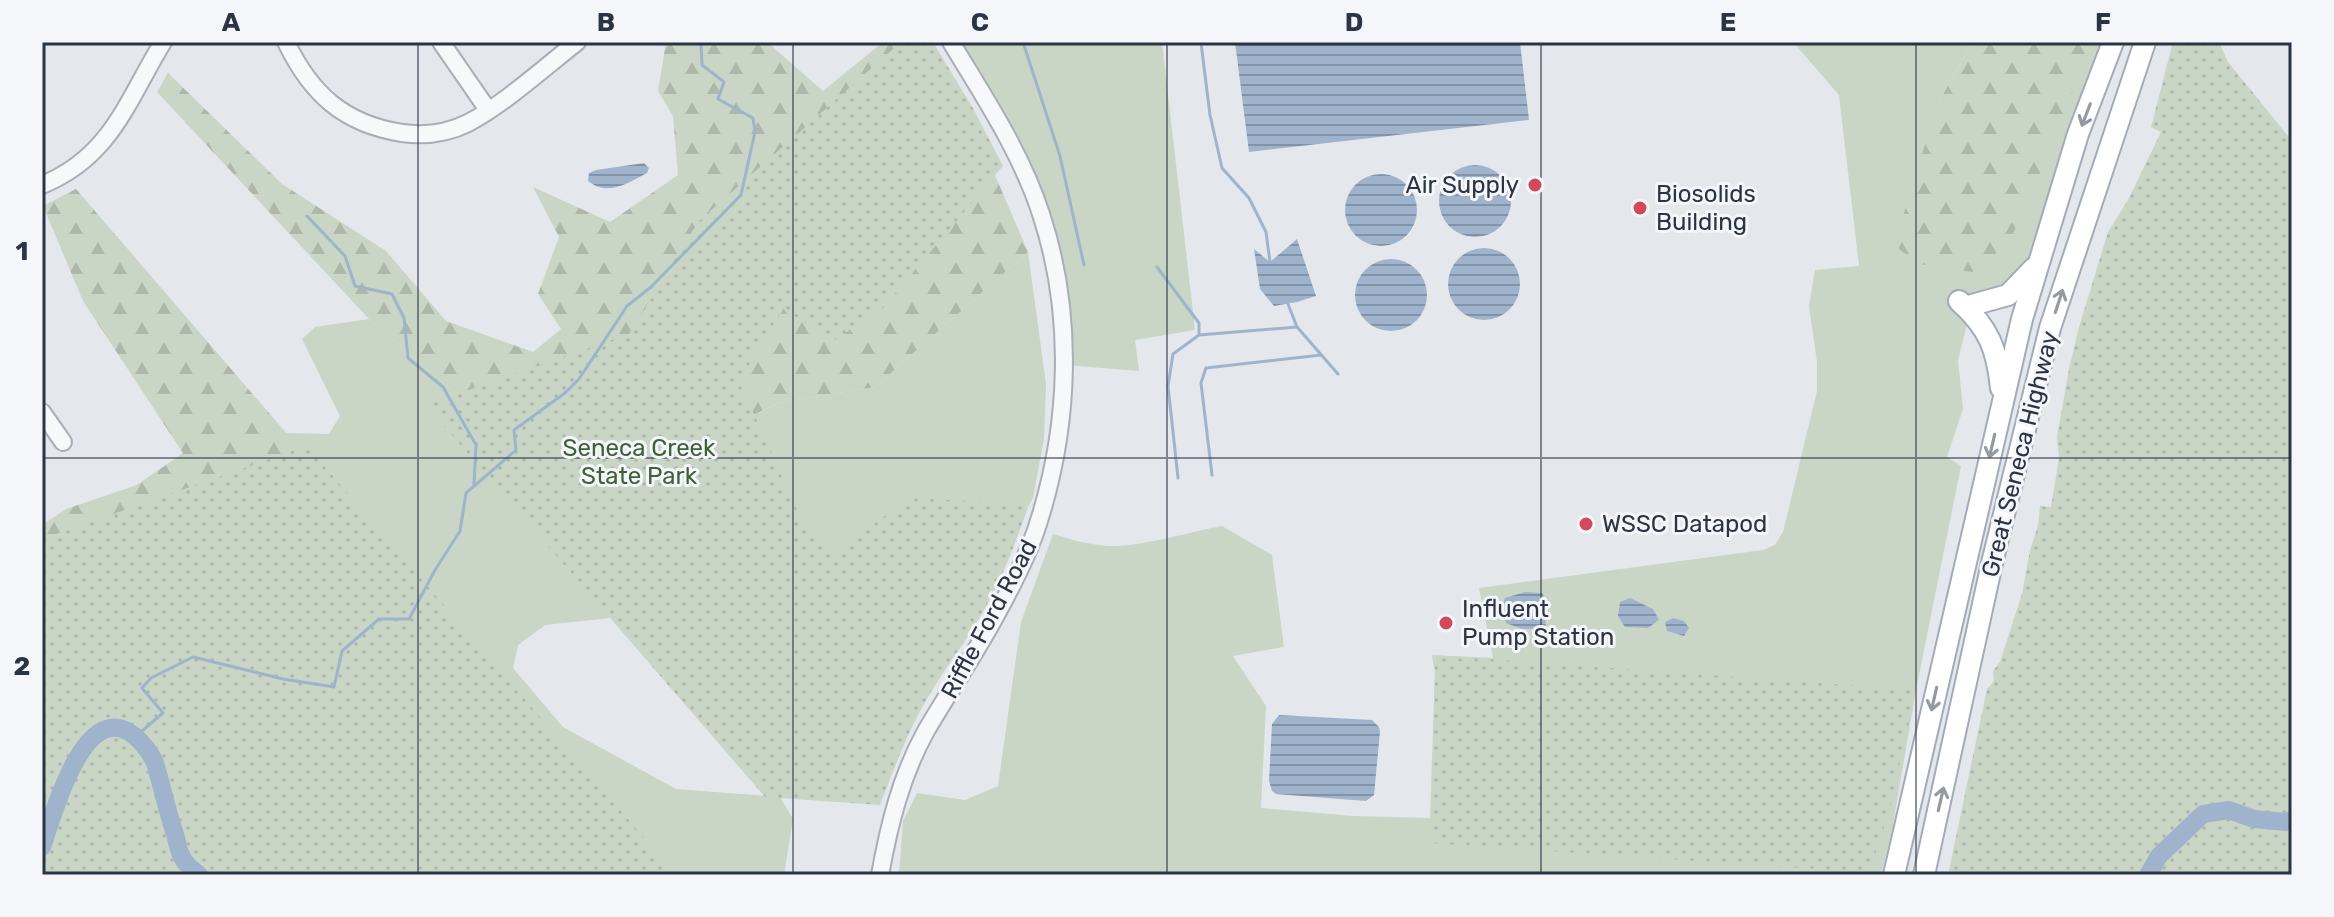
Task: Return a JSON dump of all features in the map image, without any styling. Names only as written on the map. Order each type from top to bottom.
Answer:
[{"type":"main road","name":"Great Seneca Highway","points":[[1894,875],[2022,319],[2078,134],[2113,42]]},
{"type":"main road","name":"Great Seneca Highway","points":[[1924,875],[1992,563],[2046,343],[2145,42]]},
{"type":"main road","points":[[2002,403],[1999,364],[1994,348],[1982,324],[1966,303],[2008,295],[2039,262]]},
{"type":"street","points":[[42,185],[62,178],[81,164],[120,121],[163,42]]},
{"type":"street","points":[[286,42],[298,66],[328,101],[349,117],[378,129],[413,134],[446,131],[468,123],[577,42]]},
{"type":"street","points":[[441,42],[488,110]]},
{"type":"street","name":"Riffle Ford Road","points":[[880,875],[886,841],[906,775],[925,733],[995,618],[1038,527],[1052,476],[1063,403],[1065,365],[1060,304],[1041,214],[1000,124],[951,42]]},
{"type":"street","points":[[42,412],[63,442]]},
{"type":"green space","points":[[666,42],[767,42],[823,91],[883,42],[921,42],[973,124],[1028,252],[875,387],[778,403],[696,443],[474,409],[369,319],[157,92],[168,73],[282,184],[386,251],[446,321],[533,352],[561,329],[538,294],[559,237],[533,187],[610,222],[678,175],[673,116],[658,91]]},
{"type":"green space","name":"Seneca Creek State Park","points":[[901,42],[933,42],[1003,166],[882,309],[831,342],[784,308],[739,381],[806,530],[837,551],[909,498],[1029,504],[993,594],[918,715],[880,805],[765,797],[426,405],[629,334],[698,222]]},
{"type":"green space","points":[[951,42],[1162,42],[1195,330],[1135,340],[1139,371],[1065,365],[1041,214]]},
{"type":"green space","points":[[1793,42],[1973,42],[1938,103],[2090,42],[2117,42],[2039,262],[2017,287],[1972,305],[1958,360],[1963,409],[1947,457],[1961,466],[1881,875],[899,875],[903,821],[917,793],[965,800],[998,786],[1021,622],[1053,534],[1095,545],[1122,546],[1222,526],[1272,555],[1284,647],[1233,656],[1266,706],[1261,808],[1353,816],[1430,818],[1435,671],[1432,655],[1493,658],[1479,588],[1763,550],[1775,545],[1783,532],[1817,391],[1817,362],[1809,306],[1815,270],[1859,266],[1839,95]]},
{"type":"green space","points":[[1973,42],[2090,42],[2060,127],[2009,243],[1972,272],[1918,264],[1894,245],[1938,103]]},
{"type":"green space","points":[[2173,42],[2219,42],[2228,62],[2292,141],[2292,875],[1948,875],[1987,689],[1994,681],[1993,671],[2000,662],[2022,594],[2040,506],[2051,507],[2059,458],[2057,437],[2079,327],[2108,232],[2128,200],[2161,132],[2151,127]]},
{"type":"green space","points":[[76,189],[300,449],[42,579],[42,525],[66,509],[137,485],[183,453],[83,301],[43,206]]},
{"type":"green space","points":[[1028,252],[1046,384],[1044,439],[1033,498],[971,612],[843,593],[695,444],[778,403],[875,387]]},
{"type":"green space","points":[[369,319],[474,409],[610,618],[545,625],[518,645],[513,668],[563,727],[676,789],[780,797],[793,819],[784,875],[506,875],[42,575],[300,450],[286,433],[329,434],[340,416],[302,339],[315,327]]},
{"type":"green space","points":[[307,446],[676,875],[42,875],[42,539]]},
{"type":"green space","points":[[1432,655],[1916,690],[1889,812],[1874,858],[1863,872],[1431,843],[1435,671]]},
{"type":"water","points":[[1235,42],[1520,42],[1529,120],[1249,152]]},
{"type":"water","points":[[644,163],[649,168],[647,173],[618,187],[603,188],[588,181],[589,173],[596,170]]},
{"type":"water","points":[[1475,165],[1495,171],[1505,181],[1511,201],[1505,221],[1495,231],[1475,237],[1455,231],[1445,221],[1439,201],[1445,181],[1455,171]]},
{"type":"water","points":[[1381,174],[1401,180],[1411,190],[1417,210],[1411,230],[1401,240],[1381,246],[1361,240],[1351,230],[1345,210],[1351,190],[1361,180]]},
{"type":"water","points":[[1297,239],[1316,296],[1274,306],[1260,289],[1254,249],[1270,262]]},
{"type":"water","points":[[1484,248],[1504,254],[1514,264],[1520,284],[1514,304],[1504,314],[1484,320],[1464,314],[1454,304],[1448,284],[1454,264],[1464,254]]},
{"type":"water","points":[[1391,259],[1411,265],[1421,275],[1427,295],[1421,315],[1411,325],[1391,331],[1371,325],[1361,315],[1355,295],[1361,275],[1371,265]]},
{"type":"water","points":[[1525,592],[1543,593],[1546,628],[1522,629],[1506,623],[1501,609],[1505,598]]},
{"type":"water","points":[[1630,598],[1653,609],[1659,620],[1648,628],[1625,627],[1618,616],[1620,602]]},
{"type":"water","points":[[1673,618],[1684,621],[1689,628],[1684,636],[1667,631],[1665,622]]},
{"type":"water","points":[[1279,715],[1372,720],[1380,731],[1374,795],[1366,801],[1276,794],[1272,791],[1269,781],[1272,724]]},
{"type":"waterway","points":[[136,736],[163,713],[142,688],[151,678],[193,657],[283,679],[334,687],[342,651],[379,619],[409,619],[460,531],[466,493],[516,450],[514,430],[579,379],[627,306],[651,287],[741,195],[755,132],[753,118],[718,99],[724,82],[702,65],[701,43],[727,42]]},
{"type":"waterway","points":[[1023,42],[1060,156],[1084,265]]},
{"type":"waterway","points":[[1201,43],[1210,115],[1222,168],[1249,198],[1266,232],[1270,262]]},
{"type":"waterway","points":[[307,216],[345,256],[355,286],[392,294],[404,318],[408,358],[443,387],[476,445],[474,485]]},
{"type":"waterway","points":[[1157,267],[1199,323],[1199,334]]},
{"type":"waterway","points":[[1288,304],[1297,327],[1338,374]]},
{"type":"waterway","points":[[1178,478],[1168,386],[1173,354],[1199,335],[1297,327]]},
{"type":"waterway","points":[[1212,475],[1201,383],[1206,368],[1321,355]]},
{"type":"waterway","points":[[42,847],[71,770],[96,735],[111,728],[127,731],[150,754],[181,854],[199,875]]},
{"type":"waterway","points":[[2148,875],[2159,856],[2203,814],[2229,810],[2254,819],[2292,820]]},
{"type":"place","name":"Air Supply","points":[[1535,185]]},
{"type":"place","name":"Biosolids Building","points":[[1640,208]]},
{"type":"place","name":"WSSC Datapod","points":[[1586,524]]},
{"type":"place","name":"Influent Pump Station","points":[[1446,623]]}]
